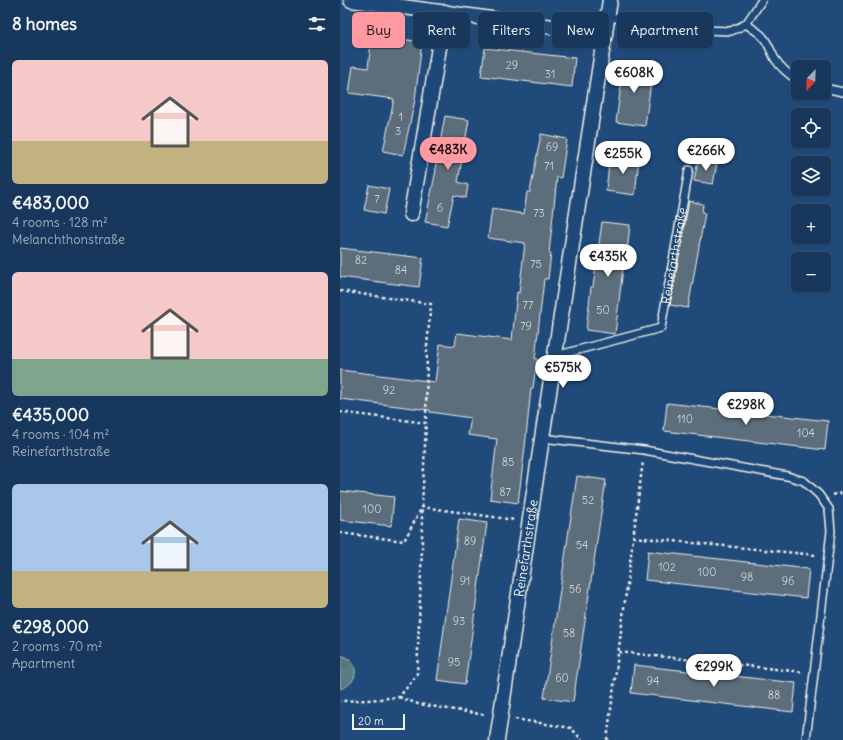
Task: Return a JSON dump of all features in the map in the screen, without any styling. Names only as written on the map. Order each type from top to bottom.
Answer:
[{"type":"street","points":[[351,0],[445,12]]},
{"type":"street","name":"Reinefarthstraße","points":[[609,12],[610,0]]},
{"type":"street","points":[[470,15],[552,27]]},
{"type":"street","points":[[411,214],[439,48]]},
{"type":"street","name":"Reinefarthstraße","points":[[497,740],[603,48]]},
{"type":"lane","points":[[609,17],[703,30],[732,31],[746,24],[762,0]]},
{"type":"lane","points":[[746,24],[762,36],[775,59],[791,76]]},
{"type":"lane","points":[[831,89],[843,92]]},
{"type":"lane","name":"Reinefarthstraße","points":[[555,356],[661,328],[689,170]]},
{"type":"lane","points":[[542,438],[644,450],[787,476],[804,481],[819,495],[829,509],[831,531],[806,740]]},
{"type":"path","points":[[340,291],[431,304],[427,346],[418,675],[399,697],[340,701]]},
{"type":"path","points":[[340,412],[426,423]]},
{"type":"path","points":[[608,740],[644,450]]},
{"type":"path","points":[[422,507],[530,522]]},
{"type":"path","points":[[340,533],[404,541],[422,507]]},
{"type":"path","points":[[633,537],[828,557]]},
{"type":"path","points":[[619,652],[814,673]]},
{"type":"green space","points":[[340,655],[347,657],[352,661],[355,666],[355,672],[351,682],[347,686],[340,689]]},
{"type":"building","points":[[405,40],[413,41],[413,48],[421,48],[415,100],[403,155],[383,151],[394,99],[349,93],[353,66],[368,68],[370,48],[405,48]]},
{"type":"building","points":[[485,48],[575,58],[572,87],[481,76]]},
{"type":"building","points":[[624,63],[653,67],[645,126],[616,122]]},
{"type":"building","points":[[445,116],[469,120],[458,182],[468,185],[466,198],[454,195],[447,226],[425,222]]},
{"type":"building","points":[[541,134],[567,139],[561,178],[557,177],[549,253],[551,253],[548,279],[544,279],[535,359],[537,359],[533,388],[531,388],[518,503],[490,499],[497,439],[468,435],[471,418],[430,412],[430,410],[340,399],[340,370],[435,382],[440,344],[455,346],[457,333],[512,340],[517,292],[519,293],[525,243],[488,238],[492,209],[524,214],[527,192],[530,192]]},
{"type":"building","points":[[610,155],[639,158],[635,195],[606,191]]},
{"type":"building","points":[[698,160],[717,163],[713,184],[694,181]]},
{"type":"building","points":[[369,185],[389,189],[384,214],[364,210]]},
{"type":"building","points":[[689,201],[703,204],[702,213],[705,213],[688,308],[670,305]]},
{"type":"building","points":[[602,222],[630,225],[615,334],[586,330],[591,287],[593,287]]},
{"type":"building","points":[[340,248],[423,258],[419,287],[340,277]]},
{"type":"building","points":[[667,403],[828,421],[825,450],[664,431]]},
{"type":"building","points":[[577,476],[606,480],[573,702],[544,698]]},
{"type":"building","points":[[340,491],[394,497],[391,526],[340,520]]},
{"type":"building","points":[[459,519],[487,523],[465,684],[437,680]]},
{"type":"building","points":[[648,551],[809,569],[806,598],[645,580]]},
{"type":"building","points":[[634,665],[796,683],[793,712],[631,693]]}]
